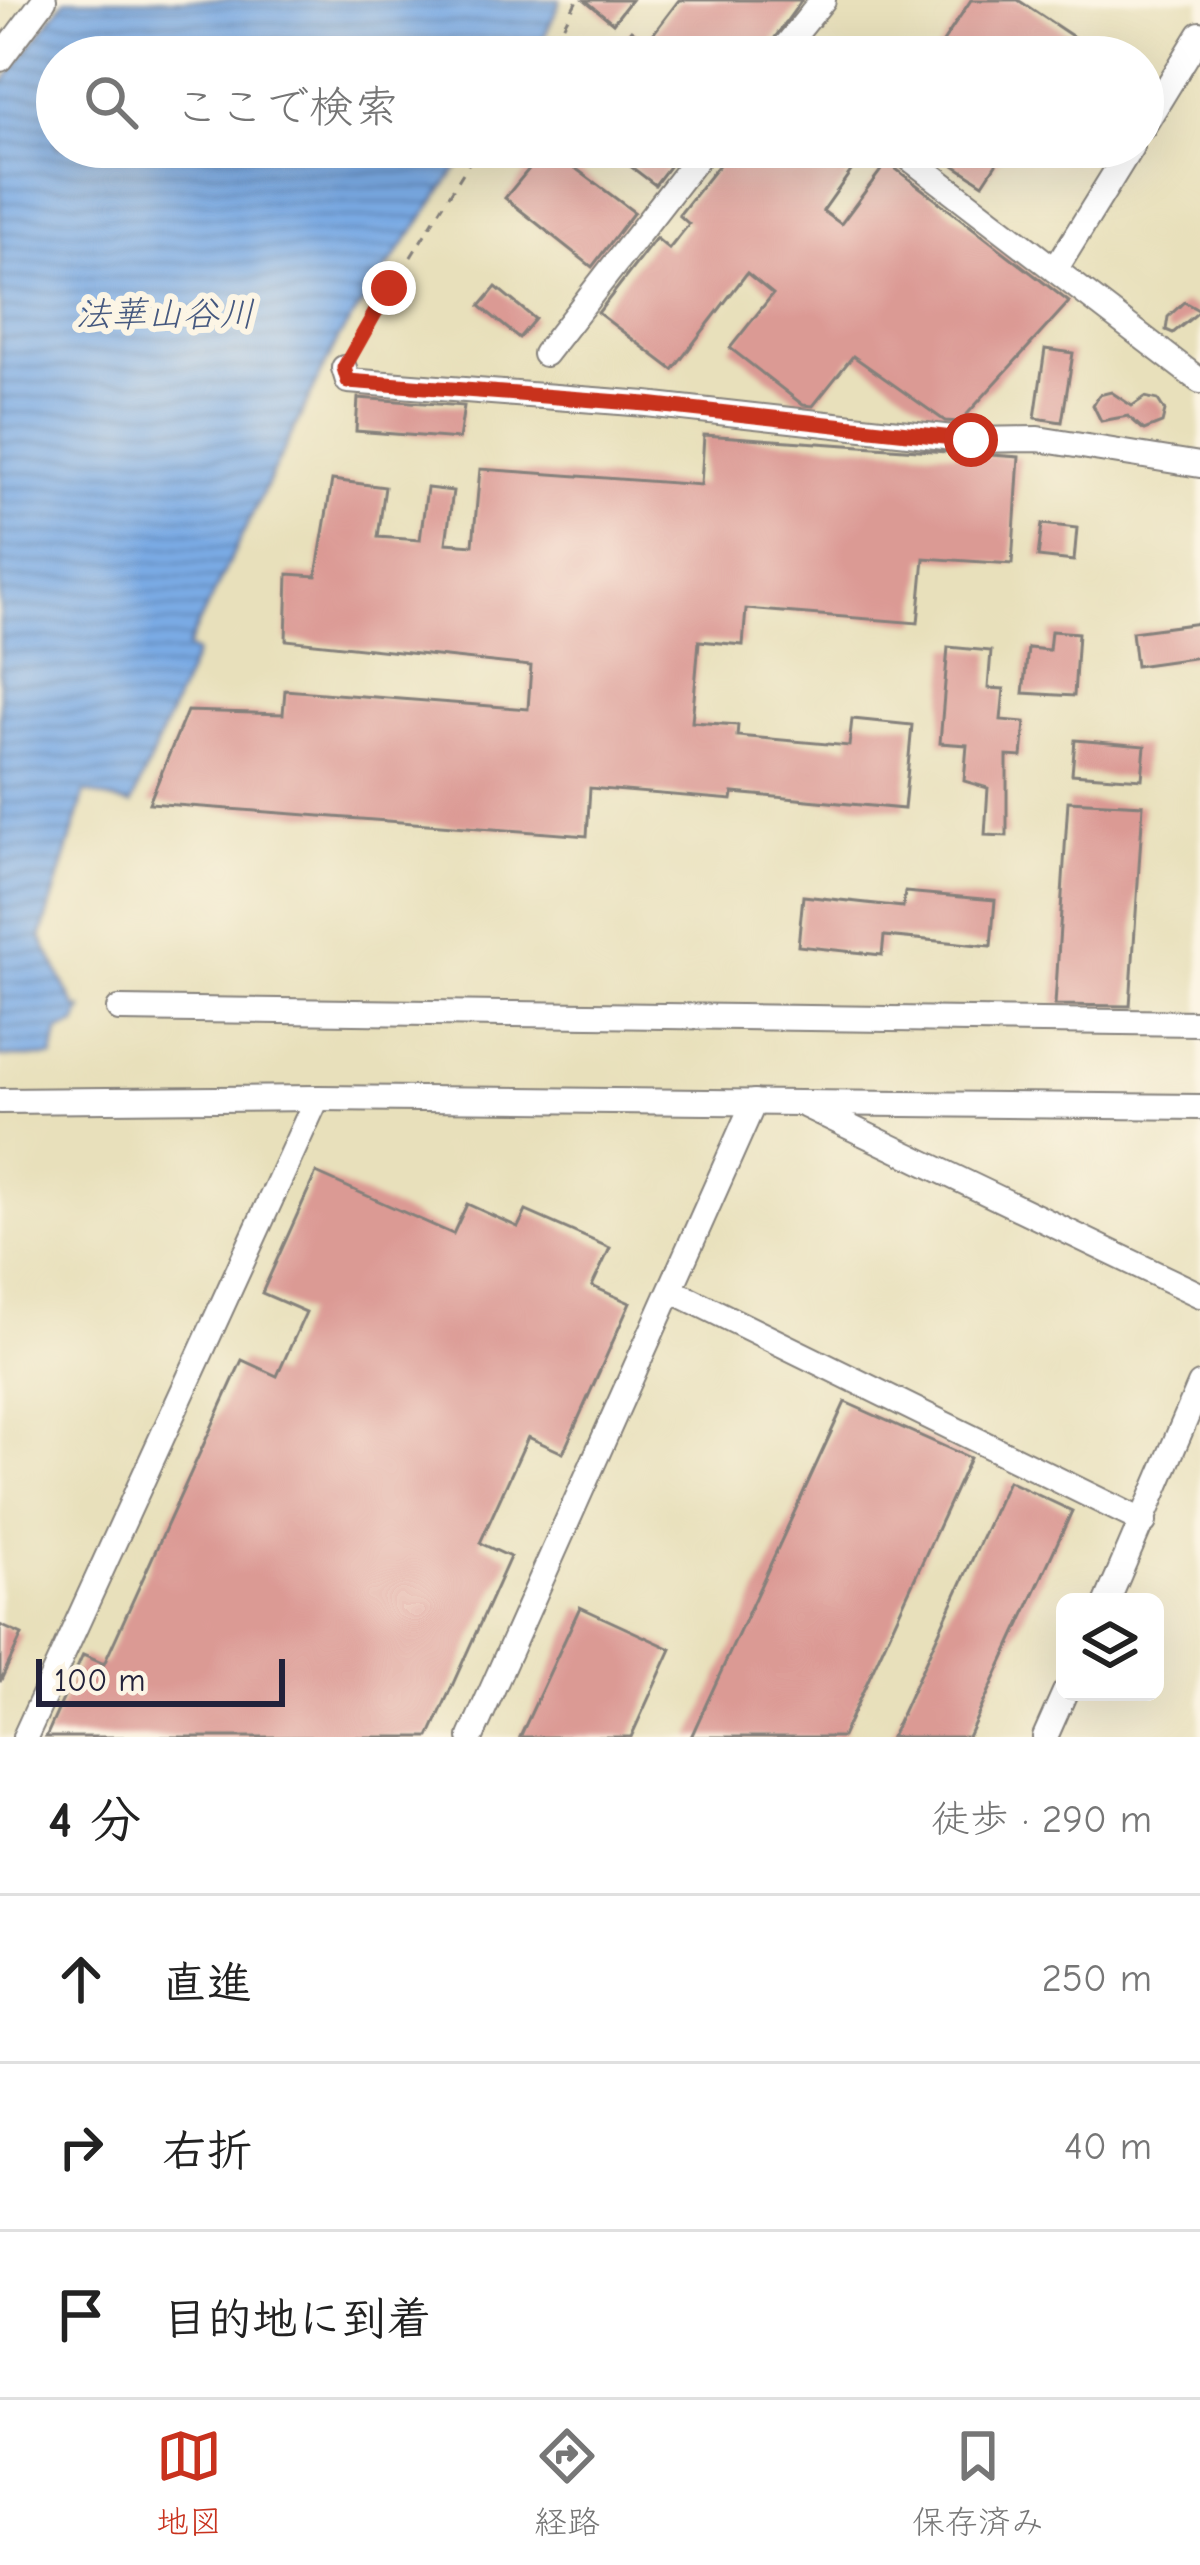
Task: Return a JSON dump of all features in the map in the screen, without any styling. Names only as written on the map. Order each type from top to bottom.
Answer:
[{"type":"street","points":[[0,40],[30,0]]},
{"type":"street","points":[[0,59],[44,0]]},
{"type":"street","points":[[795,36],[823,0]]},
{"type":"street","points":[[1164,93],[1200,34]]},
{"type":"street","points":[[544,354],[690,168]]},
{"type":"street","points":[[923,168],[1200,381]]},
{"type":"street","points":[[1055,270],[1118,168]]},
{"type":"street","points":[[344,368],[348,381],[646,404],[971,440],[1037,439],[1200,464]]},
{"type":"street","points":[[119,1009],[1200,1023]]},
{"type":"street","points":[[25,1737],[317,1098]]},
{"type":"street","points":[[0,1101],[317,1098],[1200,1107]]},
{"type":"street","points":[[471,1737],[754,1102]]},
{"type":"street","points":[[799,1102],[1200,1294]]},
{"type":"street","points":[[671,1290],[1144,1522]]},
{"type":"street","points":[[1111,1593],[1200,1385]]},
{"type":"street","points":[[1045,1737],[1061,1701]]},
{"type":"path","points":[[558,36],[577,0]]},
{"type":"path","points":[[344,368],[466,168]]},
{"type":"water","name":"法華山谷川","points":[[65,0],[561,0],[545,36],[38,36]]},
{"type":"water","name":"法華山谷川","points":[[36,39],[36,168],[457,168],[339,337],[187,648],[196,653],[131,805],[85,792],[41,938],[76,1008],[82,1009],[76,1024],[58,1032],[53,1057],[0,1057],[0,87]]},
{"type":"building","points":[[585,0],[631,0],[613,23]]},
{"type":"building","points":[[679,0],[802,0],[776,36],[652,36]]},
{"type":"building","points":[[971,0],[1018,0],[1072,36],[947,36]]},
{"type":"building","points":[[530,168],[575,168],[634,212],[592,267],[505,198]]},
{"type":"building","points":[[633,168],[668,168],[655,185]]},
{"type":"building","points":[[716,168],[853,168],[823,211],[841,224],[883,168],[895,168],[1069,302],[960,422],[945,421],[853,356],[813,406],[803,405],[730,348],[773,294],[747,273],[673,370],[598,313],[656,238],[669,249],[689,224],[679,215]]},
{"type":"building","points":[[958,168],[993,168],[983,184]]},
{"type":"building","points":[[496,287],[535,319],[519,338],[480,306]]},
{"type":"building","points":[[1184,302],[1200,311],[1173,333],[1166,330],[1168,317]]},
{"type":"building","points":[[1045,349],[1073,353],[1062,422],[1035,418]]},
{"type":"building","points":[[1111,392],[1132,406],[1145,397],[1158,400],[1165,411],[1162,423],[1144,430],[1128,416],[1101,421],[1093,405],[1099,395]]},
{"type":"building","points":[[358,398],[464,406],[459,439],[356,431]]},
{"type":"building","points":[[704,435],[1019,457],[1012,564],[924,558],[918,623],[746,609],[743,645],[699,641],[692,722],[738,725],[737,736],[849,746],[852,719],[912,725],[904,809],[733,793],[732,800],[590,788],[587,836],[149,803],[187,711],[283,714],[285,690],[528,709],[531,666],[286,640],[288,574],[316,576],[332,480],[385,487],[378,537],[420,540],[427,488],[453,491],[446,543],[473,545],[480,469],[701,485]]},
{"type":"building","points":[[1042,524],[1077,528],[1074,561],[1038,557]]},
{"type":"building","points":[[1200,623],[1200,657],[1136,666],[1132,632]]},
{"type":"building","points":[[1051,631],[1078,633],[1074,696],[1023,693],[1028,648],[1049,650]]},
{"type":"building","points":[[948,647],[991,651],[988,688],[1004,689],[1001,720],[1025,722],[1022,757],[1007,756],[1007,836],[985,835],[988,788],[964,781],[967,745],[940,743]]},
{"type":"building","points":[[1075,740],[1145,746],[1142,779],[1072,774]]},
{"type":"building","points":[[1068,801],[1143,805],[1130,1006],[1055,1005]]},
{"type":"building","points":[[905,892],[995,900],[991,946],[884,936],[882,955],[798,946],[803,896],[903,907]]},
{"type":"building","points":[[316,1173],[453,1234],[467,1204],[518,1227],[526,1211],[610,1248],[592,1286],[630,1303],[563,1453],[528,1437],[480,1543],[510,1557],[429,1737],[46,1737],[83,1655],[104,1664],[242,1360],[277,1376],[306,1312],[262,1293]]},
{"type":"building","points":[[845,1402],[970,1458],[842,1737],[691,1737]]},
{"type":"building","points":[[1008,1481],[1072,1511],[968,1737],[891,1737]]},
{"type":"building","points":[[580,1607],[671,1649],[631,1737],[520,1737]]},
{"type":"building","points":[[0,1625],[22,1635],[0,1682]]},
{"type":"route","points":[[389,288],[344,368],[348,381],[646,404],[971,440]]}]
